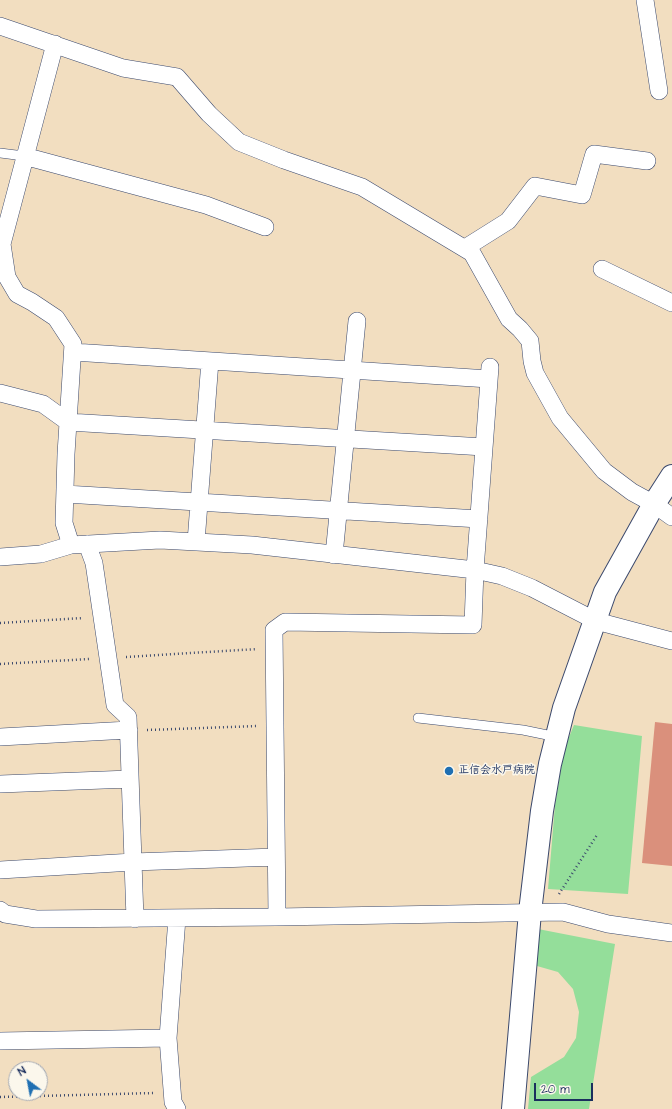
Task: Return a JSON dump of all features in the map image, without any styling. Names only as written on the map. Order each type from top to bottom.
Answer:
[{"type":"street","points":[[645,0],[659,90]]},
{"type":"street","points":[[0,26],[123,68],[177,77],[209,114],[239,142],[284,160],[362,187],[472,253],[509,320],[520,329],[530,341],[535,373],[560,418],[604,471],[632,492],[654,504],[672,518]]},
{"type":"street","points":[[54,44],[2,244],[7,277],[17,294],[56,318],[73,344],[64,523],[94,563],[115,705],[128,717],[135,919]]},
{"type":"street","points":[[465,248],[508,221],[535,186],[582,195],[594,154],[647,161]]},
{"type":"street","points":[[24,156],[206,205],[265,227]]},
{"type":"street","points":[[602,270],[672,303]]},
{"type":"street","points":[[334,555],[357,321]]},
{"type":"street","points":[[73,352],[352,370],[490,373],[475,570],[473,625],[285,622],[274,630],[276,917]]},
{"type":"street","points":[[196,542],[210,361]]},
{"type":"street","points":[[0,393],[43,404],[68,422],[484,448]]},
{"type":"street","points":[[513,1109],[530,912],[542,810],[550,764],[566,700],[581,657],[596,621],[605,592],[654,504],[672,476]]},
{"type":"street","points":[[65,494],[479,519]]},
{"type":"street","points":[[0,558],[41,554],[79,544],[160,540],[252,545],[475,570],[502,576],[532,588],[596,621],[672,641]]},
{"type":"street","points":[[0,737],[129,730]]},
{"type":"street","points":[[0,784],[130,779]]},
{"type":"street","points":[[0,870],[133,862],[276,857]]},
{"type":"street","points":[[0,910],[5,914],[36,919],[135,919],[563,912],[608,924],[672,933]]},
{"type":"street","points":[[177,918],[168,1038],[173,1102],[177,1109]]},
{"type":"street","points":[[0,1041],[168,1038]]},
{"type":"lane","points":[[0,152],[24,156]]},
{"type":"lane","points":[[418,718],[523,730],[557,737]]},
{"type":"path","points":[[0,623],[102,617]]},
{"type":"path","points":[[0,664],[274,648]]},
{"type":"path","points":[[129,730],[275,726]]},
{"type":"path","points":[[559,894],[597,835]]},
{"type":"path","points":[[0,1097],[158,1092]]},
{"type":"green space","points":[[574,725],[642,736],[628,894],[548,889],[555,805],[564,749]]},
{"type":"green space","points":[[538,929],[615,944],[589,1109],[528,1109],[531,1077],[564,1057],[576,1038],[579,1012],[573,989],[558,972],[537,966]]},
{"type":"building","points":[[655,722],[672,724],[672,866],[642,863]]},
{"type":"place","name":"正信会水戸病院","points":[[449,771]]}]
